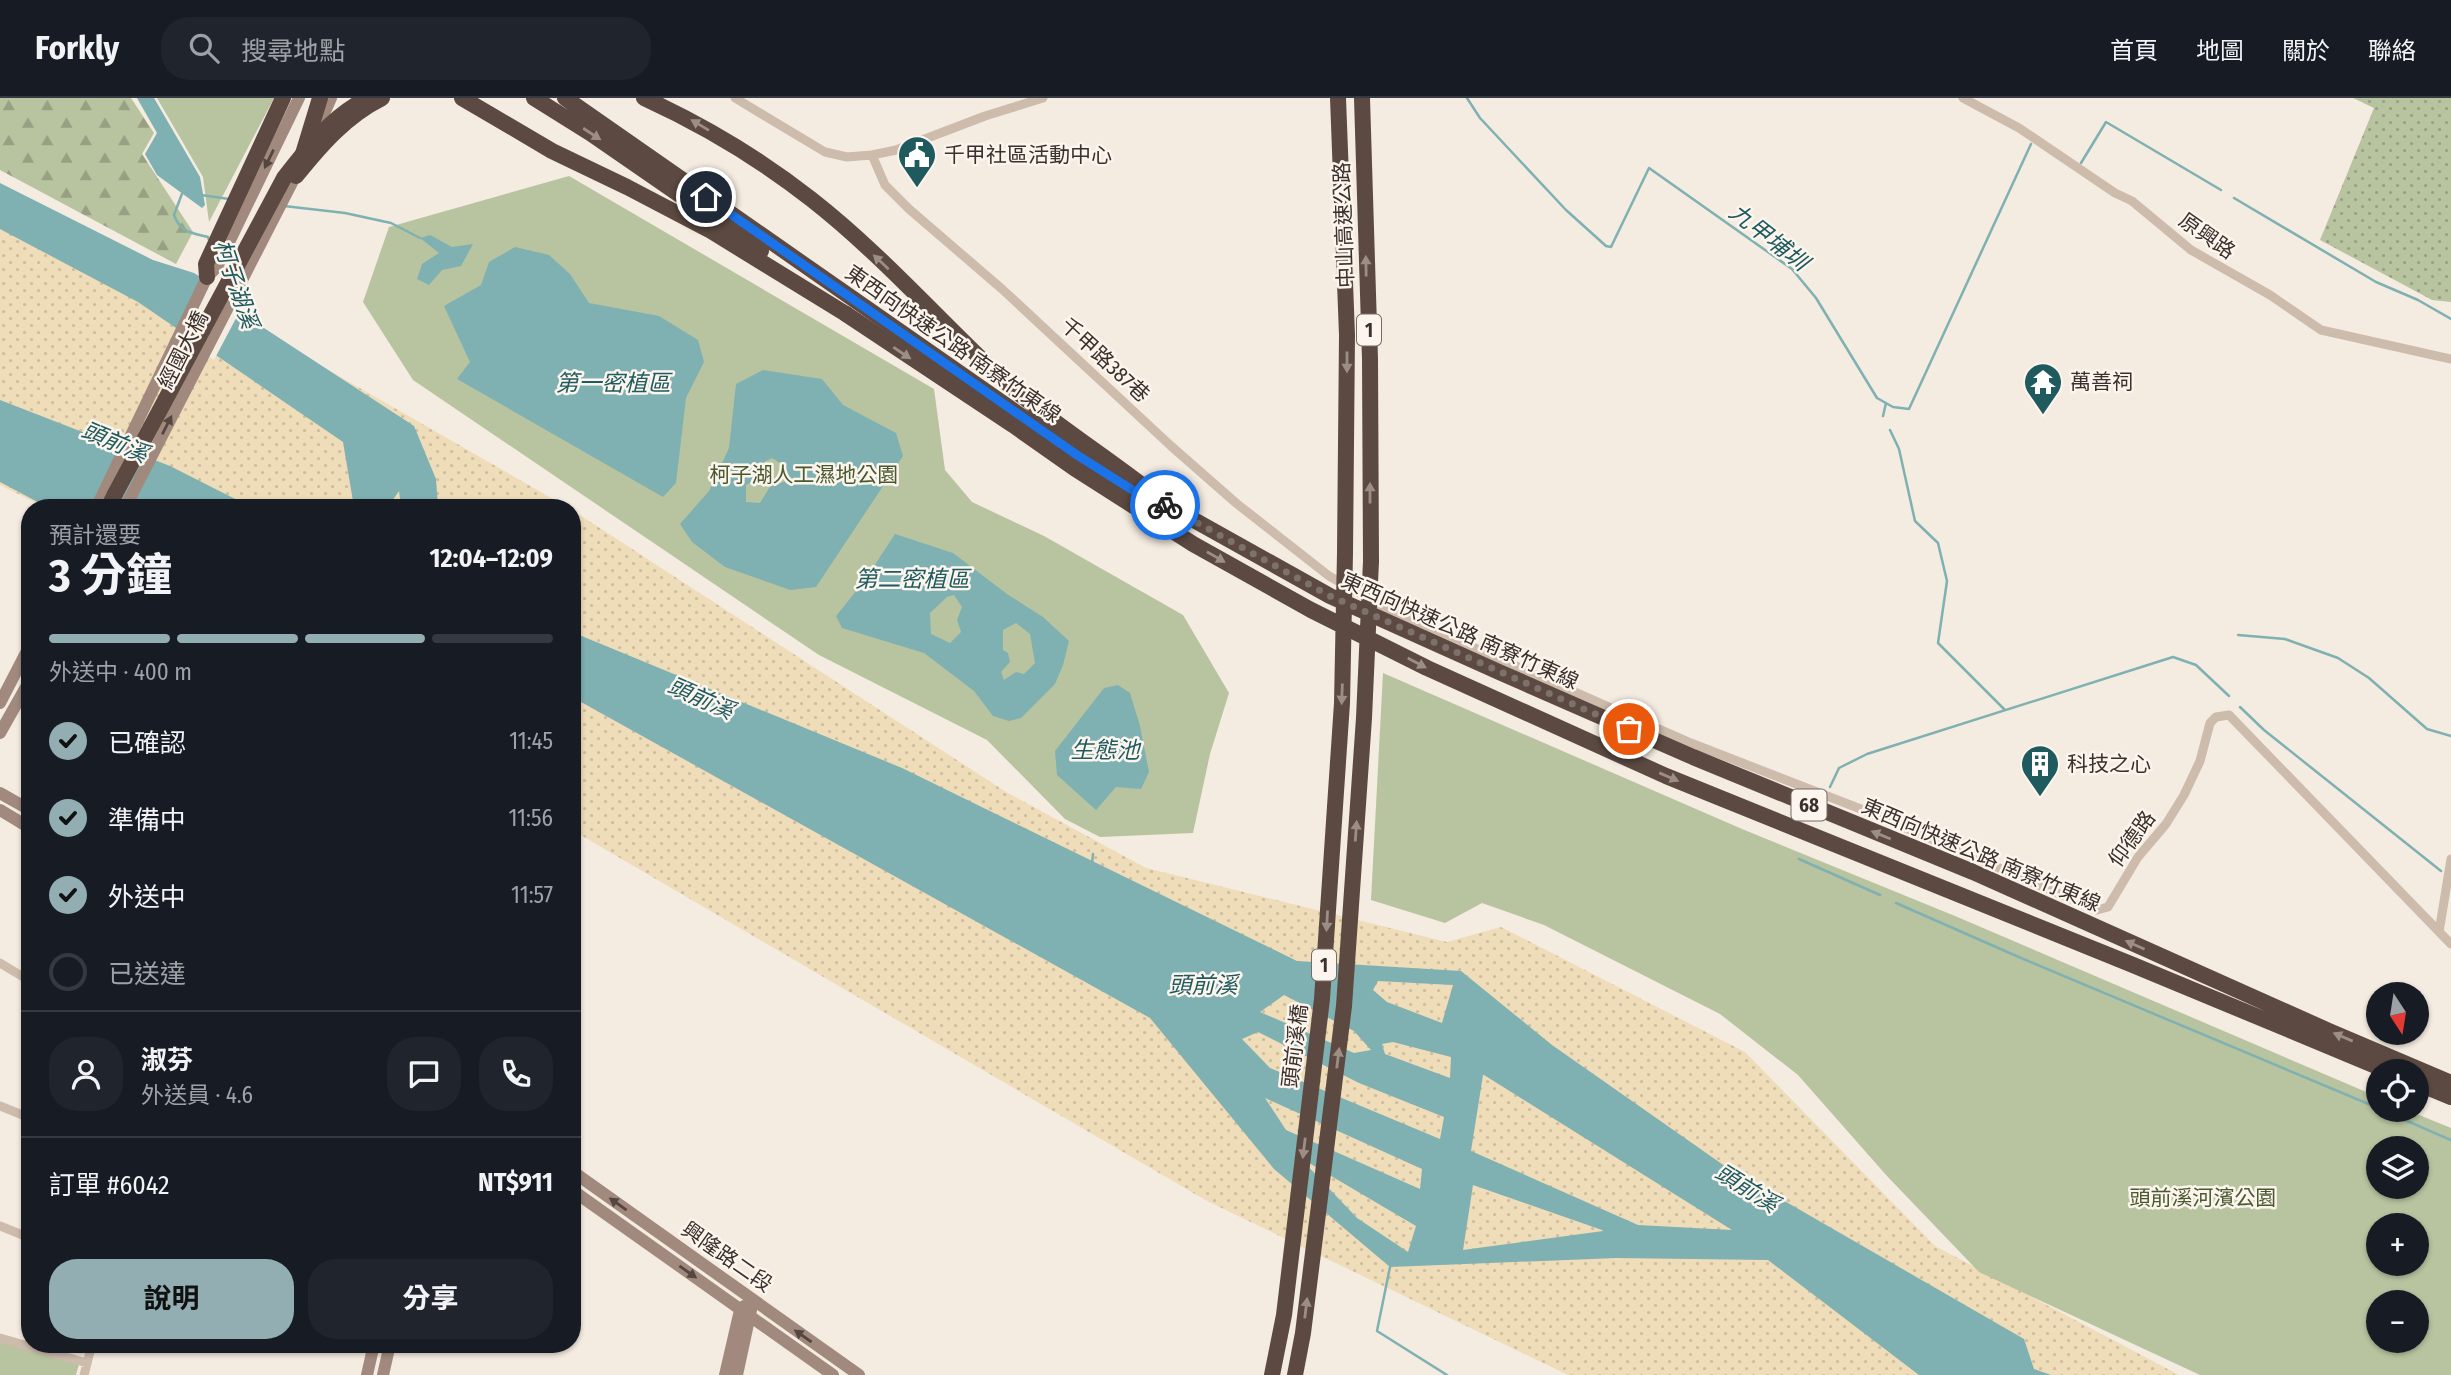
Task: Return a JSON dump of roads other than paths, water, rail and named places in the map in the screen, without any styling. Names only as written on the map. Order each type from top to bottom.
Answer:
[{"type":"highway","points":[[207,277],[206,264],[283,98]]},
{"type":"highway","points":[[296,176],[320,98]]},
{"type":"highway","points":[[113,499],[284,178],[314,139],[351,107],[368,98]]},
{"type":"highway","points":[[296,176],[326,139],[350,118],[382,98]]},
{"type":"highway","points":[[462,98],[577,164],[711,231],[846,314]]},
{"type":"highway","points":[[483,98],[520,127],[577,164]]},
{"type":"highway","name":"東西向快速公路 南寮竹東線","points":[[534,98],[867,311],[1137,493],[1176,510],[1330,596],[1693,757],[1973,872],[2451,1083]]},
{"type":"highway","name":"東西向快速公路 南寮竹東線","points":[[565,98],[801,270],[846,314],[1074,468],[1193,544],[1311,610],[1427,668],[1666,776],[2108,954],[2366,1062]]},
{"type":"highway","points":[[634,98],[660,105]]},
{"type":"highway","points":[[644,98],[691,120],[759,161],[813,200],[931,308],[1002,378],[1077,438],[1176,510]]},
{"type":"highway","name":"中山高速公路","points":[[1338,98],[1347,322],[1345,553]]},
{"type":"highway","name":"中山高速公路","points":[[1362,98],[1370,359],[1371,561]]},
{"type":"highway","name":"頭前溪橋","points":[[1272,1375],[1284,1315],[1322,999],[1342,703],[1345,553]]},
{"type":"highway","name":"頭前溪橋","points":[[1295,1375],[1303,1333],[1344,1006],[1364,719],[1371,561]]},
{"type":"highway","points":[[2429,1088],[2451,1097]]},
{"type":"main road","name":"經國大橋","points":[[100,499],[207,277],[217,267],[299,98]]},
{"type":"main road","name":"經國大橋","points":[[130,499],[296,176],[331,98]]},
{"type":"main road","points":[[0,703],[21,662]]},
{"type":"main road","points":[[0,733],[21,696]]},
{"type":"main road","points":[[0,793],[21,805]]},
{"type":"main road","points":[[0,810],[21,823]]},
{"type":"main road","name":"興隆路二段","points":[[581,1177],[859,1375]]},
{"type":"main road","name":"興隆路二段","points":[[581,1196],[833,1375]]},
{"type":"main road","points":[[725,1375],[752,1299]]},
{"type":"main road","points":[[737,1375],[745,1313]]},
{"type":"main road","points":[[367,1375],[372,1353]]},
{"type":"main road","points":[[383,1375],[388,1353]]},
{"type":"street","points":[[735,98],[825,152],[847,158],[896,150],[985,116],[1044,98]]},
{"type":"street","name":"原興路","points":[[1963,98],[2019,128],[2078,166],[2115,193],[2132,201],[2191,250],[2270,295],[2321,330],[2451,359]]},
{"type":"street","name":"千甲路387巷","points":[[872,155],[885,185],[909,209],[1002,289],[1236,503],[1329,576]]},
{"type":"street","name":"仰德路","points":[[1329,576],[1395,613],[1691,743],[1871,813],[2097,910],[2108,907],[2138,857],[2166,824],[2184,795],[2200,761],[2210,723],[2216,717],[2229,715],[2439,932]]},
{"type":"street","points":[[2451,859],[2439,932],[2451,944]]},
{"type":"street","points":[[0,963],[21,976]]},
{"type":"street","points":[[0,1106],[21,1114]]},
{"type":"street","points":[[0,1226],[21,1234]]},
{"type":"street","points":[[0,1338],[21,1344]]},
{"type":"street","points":[[52,1353],[87,1363]]},
{"type":"street","points":[[84,1375],[90,1353]]},
{"type":"water","points":[[137,98],[154,98],[200,177],[205,205],[202,208],[157,175],[145,154],[157,133]]},
{"type":"water","points":[[0,183],[153,260],[194,273],[224,291],[244,315],[414,426],[436,479],[437,499],[400,499],[399,491],[394,499],[353,499],[343,442],[138,302],[0,229]]},
{"type":"water","points":[[430,235],[452,247],[473,244],[461,266],[442,270],[429,285],[417,279],[422,264],[439,253],[420,238]]},
{"type":"water","name":"第一密植區","points":[[515,247],[549,255],[570,274],[589,303],[659,316],[698,340],[704,362],[686,398],[676,483],[663,497],[457,379],[470,362],[444,306],[481,285],[489,262]]},
{"type":"water","points":[[763,370],[822,379],[843,405],[896,433],[903,456],[816,587],[790,590],[725,567],[692,542],[680,524],[709,491],[729,448],[736,384]],"holes":[[[772,458],[783,465],[784,482],[771,485],[760,503],[746,502],[746,485],[766,474],[764,462]]]},
{"type":"water","name":"頭前溪","points":[[0,400],[170,466],[235,499],[32,499],[0,482]]},
{"type":"water","name":"第二密植區","points":[[895,534],[953,553],[1007,594],[1043,617],[1069,641],[1055,684],[1021,718],[1009,721],[993,716],[974,691],[924,653],[842,628],[836,616],[865,580]],"holes":[[[954,595],[962,607],[957,620],[961,632],[950,643],[931,634],[930,613],[947,597]],[[1016,623],[1030,634],[1035,663],[1024,674],[1016,672],[1004,680],[1001,672],[1010,662],[1008,653],[1003,650],[1003,630]]]},
{"type":"water","name":"頭前溪","points":[[581,636],[902,768],[1297,961],[1461,971],[1552,1045],[1729,1169],[2024,1339],[2034,1369],[2051,1375],[1919,1375],[1768,1260],[1616,1258],[1390,1267],[1274,1169],[1150,1018],[581,702]],"holes":[[[1378,981],[1453,985],[1442,1023],[1387,1002],[1373,990]],[[1284,995],[1354,1031],[1371,1050],[1354,1053],[1260,1012]],[[1258,1032],[1359,1083],[1444,1117],[1440,1139],[1270,1068],[1242,1039]],[[1393,1042],[1451,1057],[1450,1078],[1385,1054],[1382,1044]],[[1484,1075],[1732,1230],[1638,1225],[1471,1151]],[[1265,1098],[1422,1169],[1420,1189],[1286,1130]],[[1299,1157],[1416,1226],[1408,1252],[1357,1218]],[[1473,1185],[1603,1231],[1463,1250]]]},
{"type":"water","name":"生態池","points":[[1118,685],[1130,693],[1149,772],[1141,789],[1116,787],[1096,810],[1057,775],[1055,751],[1104,688]]},
{"type":"waterway","name":"九甲埔圳","points":[[1467,98],[1480,118],[1566,210],[1606,246],[1611,247],[1649,168],[1792,269],[1816,298],[1877,398],[1893,407],[1909,409],[2031,144]]},
{"type":"waterway","points":[[2081,163],[2106,122],[2221,190]]},
{"type":"waterway","name":"柯子湖溪","points":[[183,191],[174,215],[176,221],[187,231],[208,237],[209,240]]},
{"type":"waterway","points":[[201,195],[229,199]]},
{"type":"waterway","points":[[2234,198],[2376,282],[2418,300],[2451,319]]},
{"type":"waterway","points":[[284,206],[345,213],[391,223],[420,238]]},
{"type":"waterway","points":[[1883,416],[1886,403]]},
{"type":"waterway","points":[[1890,430],[1899,449],[1915,521],[1938,543],[1947,581],[1938,643],[2004,709]]},
{"type":"waterway","points":[[2238,635],[2285,639],[2338,658],[2369,678],[2427,729],[2451,736]]},
{"type":"waterway","points":[[1830,787],[1839,768],[1867,754],[2173,657],[2196,665],[2229,696]]},
{"type":"waterway","points":[[2240,707],[2264,730],[2441,871]]},
{"type":"waterway","points":[[1092,864],[1093,854]]},
{"type":"waterway","points":[[1799,859],[1880,895]]},
{"type":"waterway","points":[[1896,903],[2366,1103]]},
{"type":"waterway","points":[[2410,1122],[2451,1140]]},
{"type":"waterway","points":[[1390,1267],[1377,1331],[1447,1375]]},
{"type":"place","name":"千甲社區活動中心","points":[[917,189]]},
{"type":"place","name":"萬善祠","points":[[2043,416]]},
{"type":"place","name":"科技之心","points":[[2040,798]]},
{"type":"park label","name":"柯子湖人工濕地公園","points":[[804,475]]},
{"type":"park label","name":"頭前溪河濱公園","points":[[2203,1198]]}]
